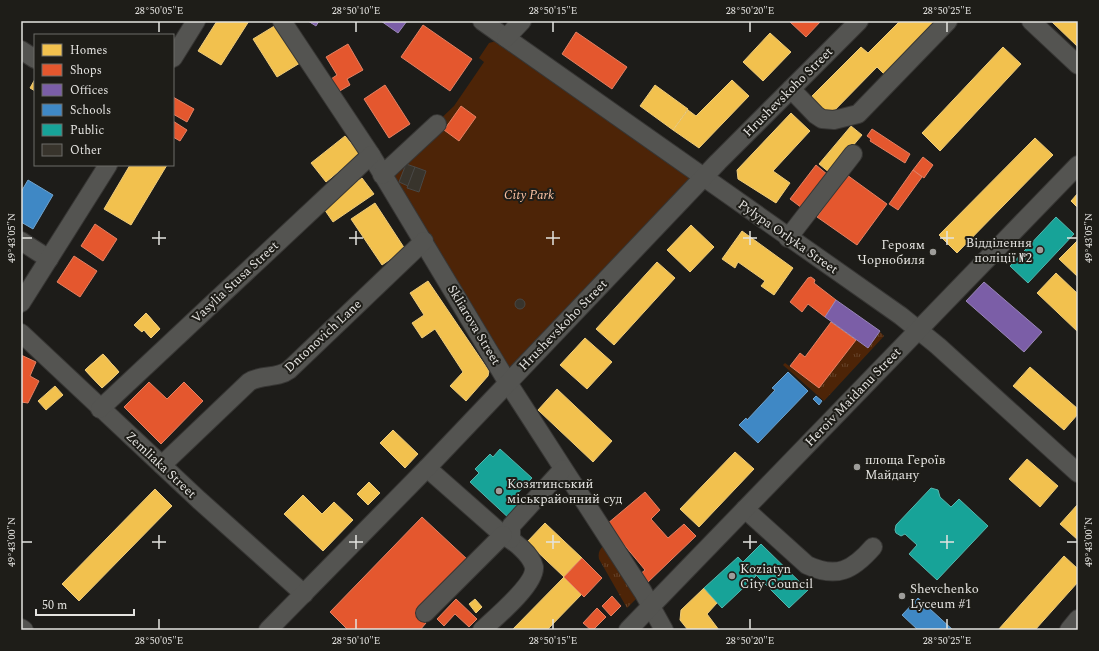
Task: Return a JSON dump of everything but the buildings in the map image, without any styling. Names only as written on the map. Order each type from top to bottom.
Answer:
[{"type":"street","points":[[174,56],[196,21]]},
{"type":"street","name":"Skliarova Street","points":[[282,21],[371,155],[508,383],[652,606],[664,630]]},
{"type":"street","name":"Pylypa Orlyka Street","points":[[482,21],[919,329],[1078,473]]},
{"type":"street","points":[[506,38],[522,21]]},
{"type":"street","name":"Hrushevskoho Street","points":[[279,626],[304,594],[427,468],[704,178],[859,21]]},
{"type":"street","points":[[791,89],[816,116],[822,119],[834,120],[858,114],[948,21]]},
{"type":"street","points":[[1031,21],[1078,65]]},
{"type":"street","points":[[21,50],[34,58]]},
{"type":"street","points":[[382,174],[437,124]]},
{"type":"street","points":[[788,238],[854,154]]},
{"type":"street","name":"Vasylia Stusa Street","points":[[100,409],[371,155]]},
{"type":"street","name":"Heroiv Maidanu Street","points":[[628,630],[1078,165]]},
{"type":"street","points":[[21,303],[107,166]]},
{"type":"street","points":[[21,241],[49,259]]},
{"type":"street","name":"Dntonovich Lane","points":[[162,465],[249,382],[255,379],[282,374],[289,370],[424,241]]},
{"type":"street","name":"Zemliaka Street","points":[[21,333],[100,409],[304,594]]},
{"type":"street","points":[[427,468],[530,558],[534,568],[530,582],[482,630]]},
{"type":"street","points":[[426,613],[507,537],[511,526],[564,469]]},
{"type":"street","points":[[745,509],[807,565],[818,570],[830,571],[854,567],[873,547]]},
{"type":"street","points":[[1069,630],[1078,619]]},
{"type":"green space","name":"City Park","points":[[506,38],[704,178],[508,383],[382,175],[454,106],[484,62],[479,58],[489,43]]},
{"type":"green space","points":[[880,332],[884,336],[824,401],[783,365],[785,363],[819,388],[856,340],[868,348]]},
{"type":"green space","points":[[609,540],[643,592],[627,608],[599,559],[600,551]]},
{"type":"place","name":"Відділення поліції №2","points":[[1040,250]]},
{"type":"place","name":"Героям Чорнобиля","points":[[933,252]]},
{"type":"place","name":"площа Героїв Майдану","points":[[857,467]]},
{"type":"place","name":"Козятинський міськрайонний суд","points":[[499,491]]},
{"type":"place","name":"Koziatyn City Council","points":[[732,576]]},
{"type":"place","name":"Shevchenko Lyceum #1","points":[[902,596]]}]
